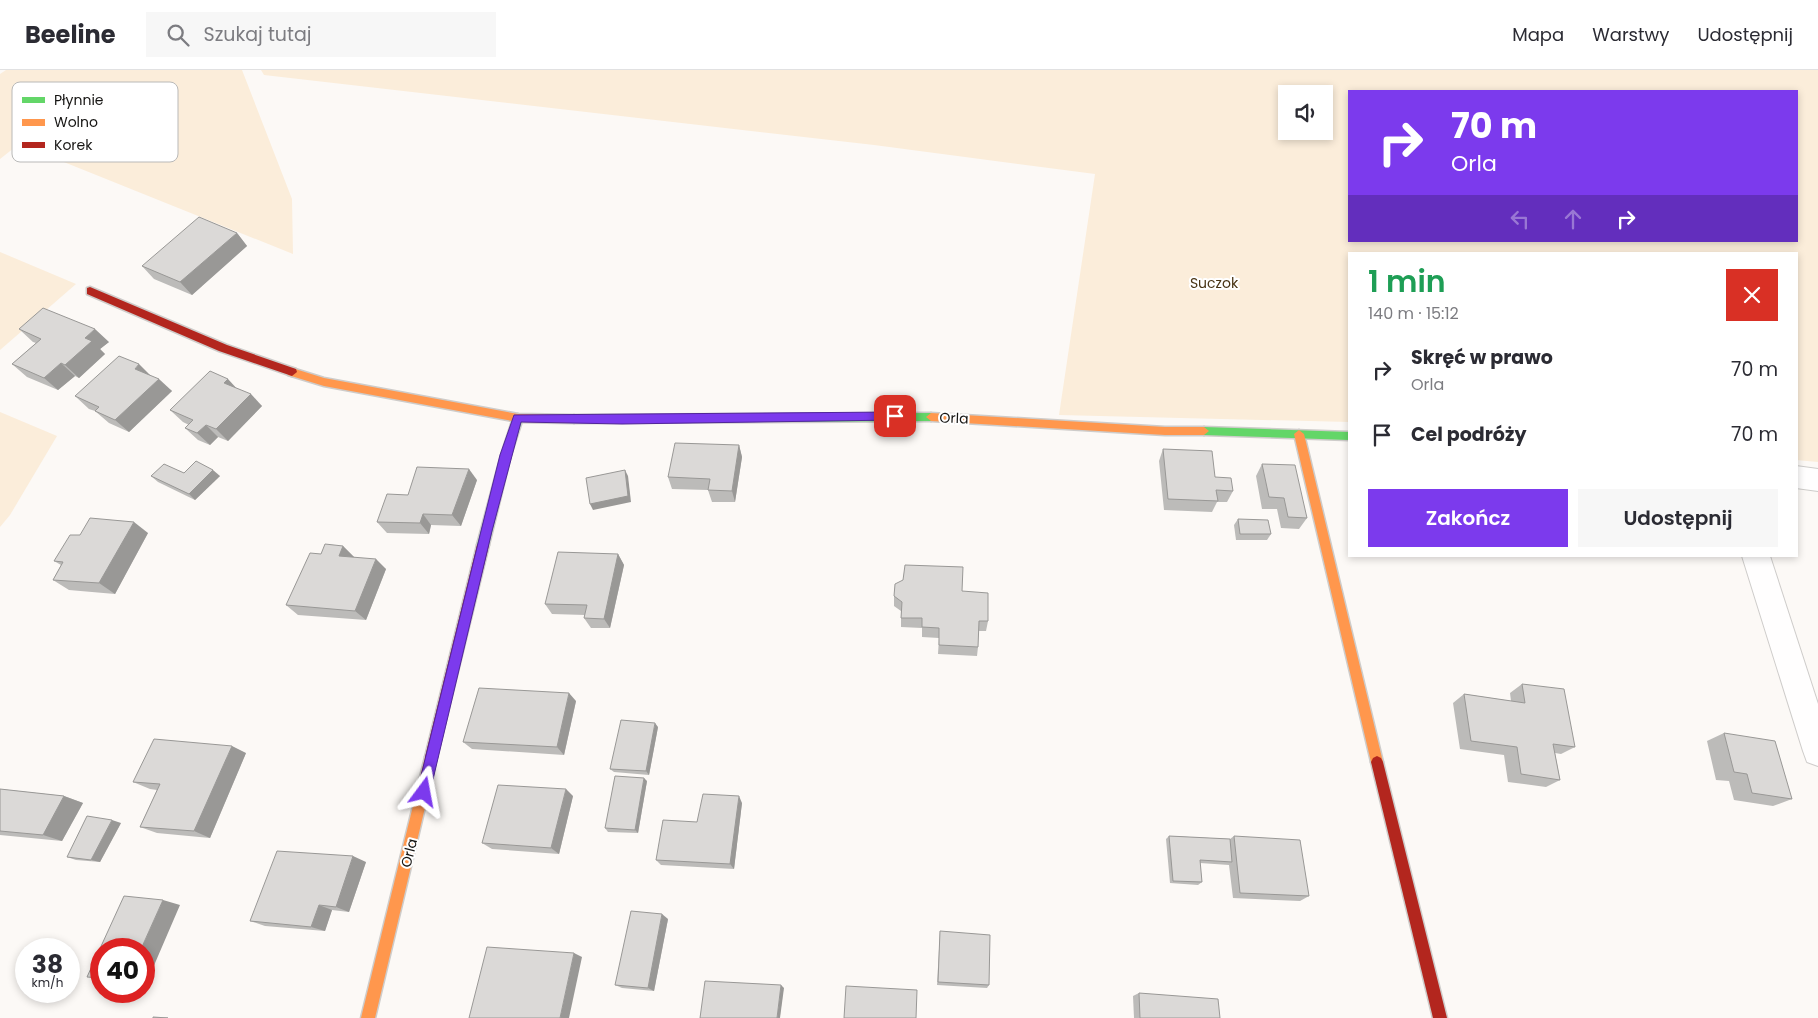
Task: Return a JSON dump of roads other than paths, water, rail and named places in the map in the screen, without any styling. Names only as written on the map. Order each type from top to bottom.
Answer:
[{"type":"street","points":[[90,291],[223,348],[267,365],[324,382],[518,418]]},
{"type":"street","name":"Orla","points":[[368,1018],[486,531],[518,418],[622,420],[912,416],[1165,431],[1348,436]]},
{"type":"street","points":[[1299,434],[1440,1018]]},
{"type":"street","points":[[1798,477],[1818,480]]},
{"type":"street","points":[[1756,557],[1818,751]]},
{"type":"park label","name":"Suczok","points":[[1214,283]]}]
